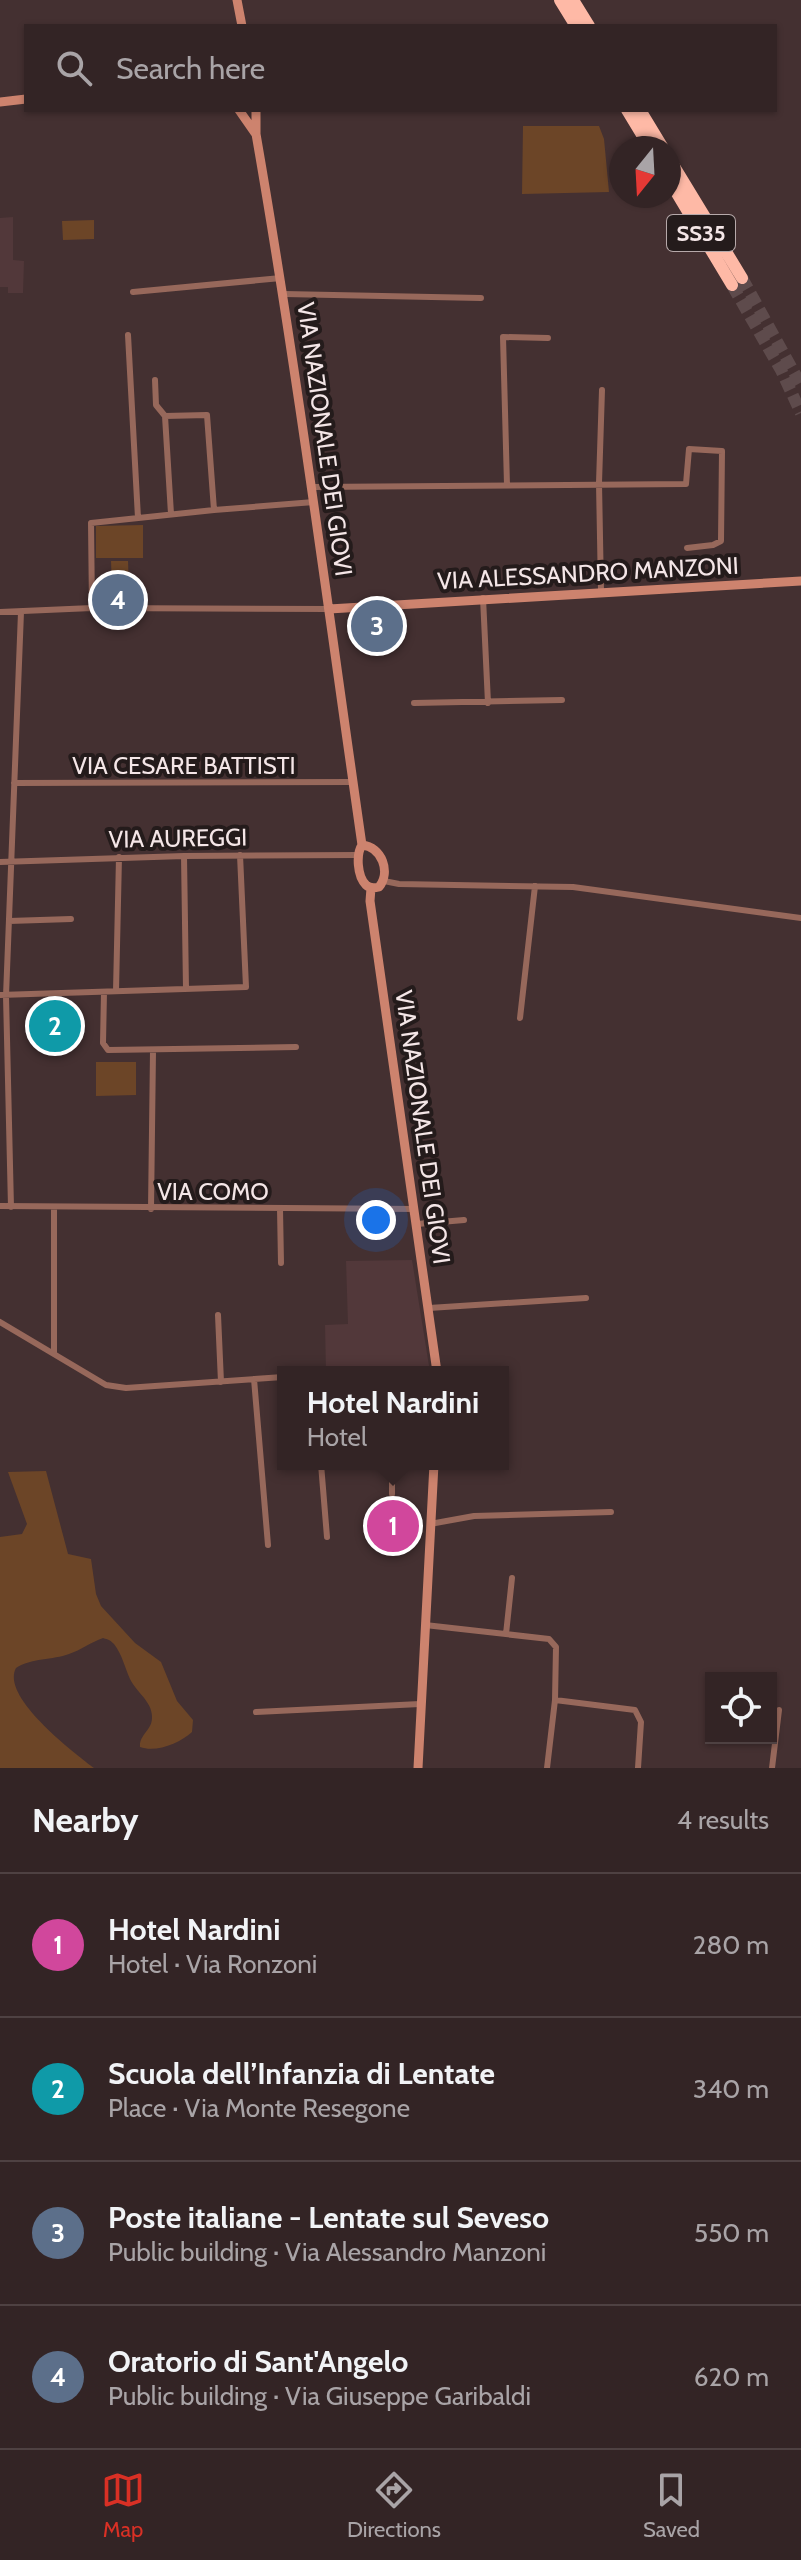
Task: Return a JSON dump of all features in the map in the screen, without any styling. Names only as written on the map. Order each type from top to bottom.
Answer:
[{"type":"highway","points":[[560,0],[575,24]]},
{"type":"highway","points":[[573,0],[588,24]]},
{"type":"highway","points":[[628,112],[643,136]]},
{"type":"highway","points":[[641,112],[656,136]]},
{"type":"highway","name":"SS35","points":[[681,180],[737,281],[681,198]]},
{"type":"main road","points":[[237,0],[242,24]]},
{"type":"main road","points":[[0,102],[24,99]]},
{"type":"main road","name":"VIA NAZIONALE DEI GIOVI","points":[[240,112],[256,134]]},
{"type":"main road","name":"VIA NAZIONALE DEI GIOVI","points":[[256,112],[256,134],[313,487],[363,878],[371,888],[370,901],[436,1366]]},
{"type":"main road","name":"VIA ALESSANDRO MANZONI","points":[[329,609],[801,581]]},
{"type":"main road","name":"VIA NAZIONALE DEI GIOVI","points":[[360,850],[371,847],[382,859],[384,881]]},
{"type":"main road","points":[[371,888],[379,887],[384,881]]},
{"type":"main road","points":[[418,1768],[434,1470]]},
{"type":"street","points":[[133,292],[281,278]]},
{"type":"street","points":[[284,294],[481,298]]},
{"type":"street","points":[[128,335],[138,518]]},
{"type":"street","points":[[507,485],[503,337],[548,338]]},
{"type":"street","points":[[155,380],[156,405],[165,416],[171,514]]},
{"type":"street","points":[[601,591],[599,483],[602,390]]},
{"type":"street","points":[[165,416],[207,415],[214,510]]},
{"type":"street","points":[[313,487],[686,484],[689,449],[722,451],[721,541],[687,548]]},
{"type":"street","points":[[92,608],[91,523],[314,502]]},
{"type":"street","points":[[781,582],[801,588]]},
{"type":"street","points":[[483,598],[488,703]]},
{"type":"street","points":[[0,612],[92,608],[329,609]]},
{"type":"street","points":[[11,1207],[3,995],[9,921],[21,612]]},
{"type":"street","points":[[414,703],[562,700]]},
{"type":"street","name":"VIA CESARE BATTISTI","points":[[14,783],[353,782]]},
{"type":"street","name":"VIA AUREGGI","points":[[0,862],[360,850]]},
{"type":"street","points":[[3,995],[246,987],[240,855]]},
{"type":"street","points":[[184,856],[186,989]]},
{"type":"street","points":[[116,991],[119,857]]},
{"type":"street","points":[[384,881],[399,884],[573,887],[799,918],[801,909]]},
{"type":"street","points":[[520,1018],[535,886]]},
{"type":"street","points":[[9,921],[71,919]]},
{"type":"street","points":[[104,992],[103,1043],[108,1050],[296,1047]]},
{"type":"street","points":[[151,1209],[153,1051]]},
{"type":"street","name":"VIA COMO","points":[[0,1206],[415,1209]]},
{"type":"street","points":[[54,1207],[54,1352]]},
{"type":"street","points":[[280,1209],[281,1263]]},
{"type":"street","points":[[417,1224],[464,1220]]},
{"type":"street","points":[[429,1308],[586,1298]]},
{"type":"street","points":[[218,1315],[221,1382]]},
{"type":"street","points":[[0,1322],[106,1385],[126,1388],[277,1377]]},
{"type":"street","points":[[254,1379],[268,1545]]},
{"type":"street","points":[[321,1470],[327,1537]]},
{"type":"street","points":[[392,1470],[392,1494]]},
{"type":"street","points":[[430,1524],[474,1516],[611,1512]]},
{"type":"street","points":[[506,1634],[512,1578]]},
{"type":"street","points":[[425,1625],[549,1639],[556,1647],[555,1700],[547,1768]]},
{"type":"street","points":[[555,1700],[635,1710],[641,1722],[638,1768]]},
{"type":"street","points":[[256,1712],[420,1704]]},
{"type":"street","points":[[772,1768],[779,1710]]},
{"type":"shaded area","points":[[523,126],[599,126],[604,139],[609,192],[522,194]]},
{"type":"shaded area","points":[[13,217],[13,260],[24,261],[23,293],[8,293],[8,287],[0,287],[0,218]]},
{"type":"shaded area","points":[[94,220],[94,239],[63,240],[62,221]]},
{"type":"shaded area","points":[[143,525],[143,558],[96,558],[96,526]]},
{"type":"shaded area","points":[[111,561],[128,561],[129,586],[112,587]]},
{"type":"shaded area","points":[[96,1062],[136,1062],[136,1095],[96,1096]]},
{"type":"shaded area","points":[[412,1260],[429,1366],[326,1366],[325,1325],[348,1324],[346,1261]]},
{"type":"shaded area","points":[[46,1471],[68,1554],[91,1559],[101,1606],[135,1643],[161,1662],[177,1701],[193,1720],[192,1732],[181,1740],[160,1748],[140,1747],[141,1739],[150,1726],[152,1712],[130,1679],[117,1648],[110,1640],[103,1638],[69,1654],[22,1665],[16,1668],[14,1680],[19,1694],[42,1724],[94,1768],[0,1768],[0,1537],[22,1534],[27,1524],[8,1472]]},
{"type":"tunnel","points":[[742,278],[801,385]]},
{"type":"tunnel","points":[[732,285],[781,370],[801,413]]},
{"type":"place","name":"Oratorio di Sant'Angelo","points":[[118,600]]},
{"type":"place","name":"Poste italiane - Lentate sul Seveso","points":[[377,626]]},
{"type":"place","name":"Scuola dell’Infanzia di Lentate","points":[[55,1026]]},
{"type":"place","name":"Hotel Nardini","points":[[393,1526]]}]
